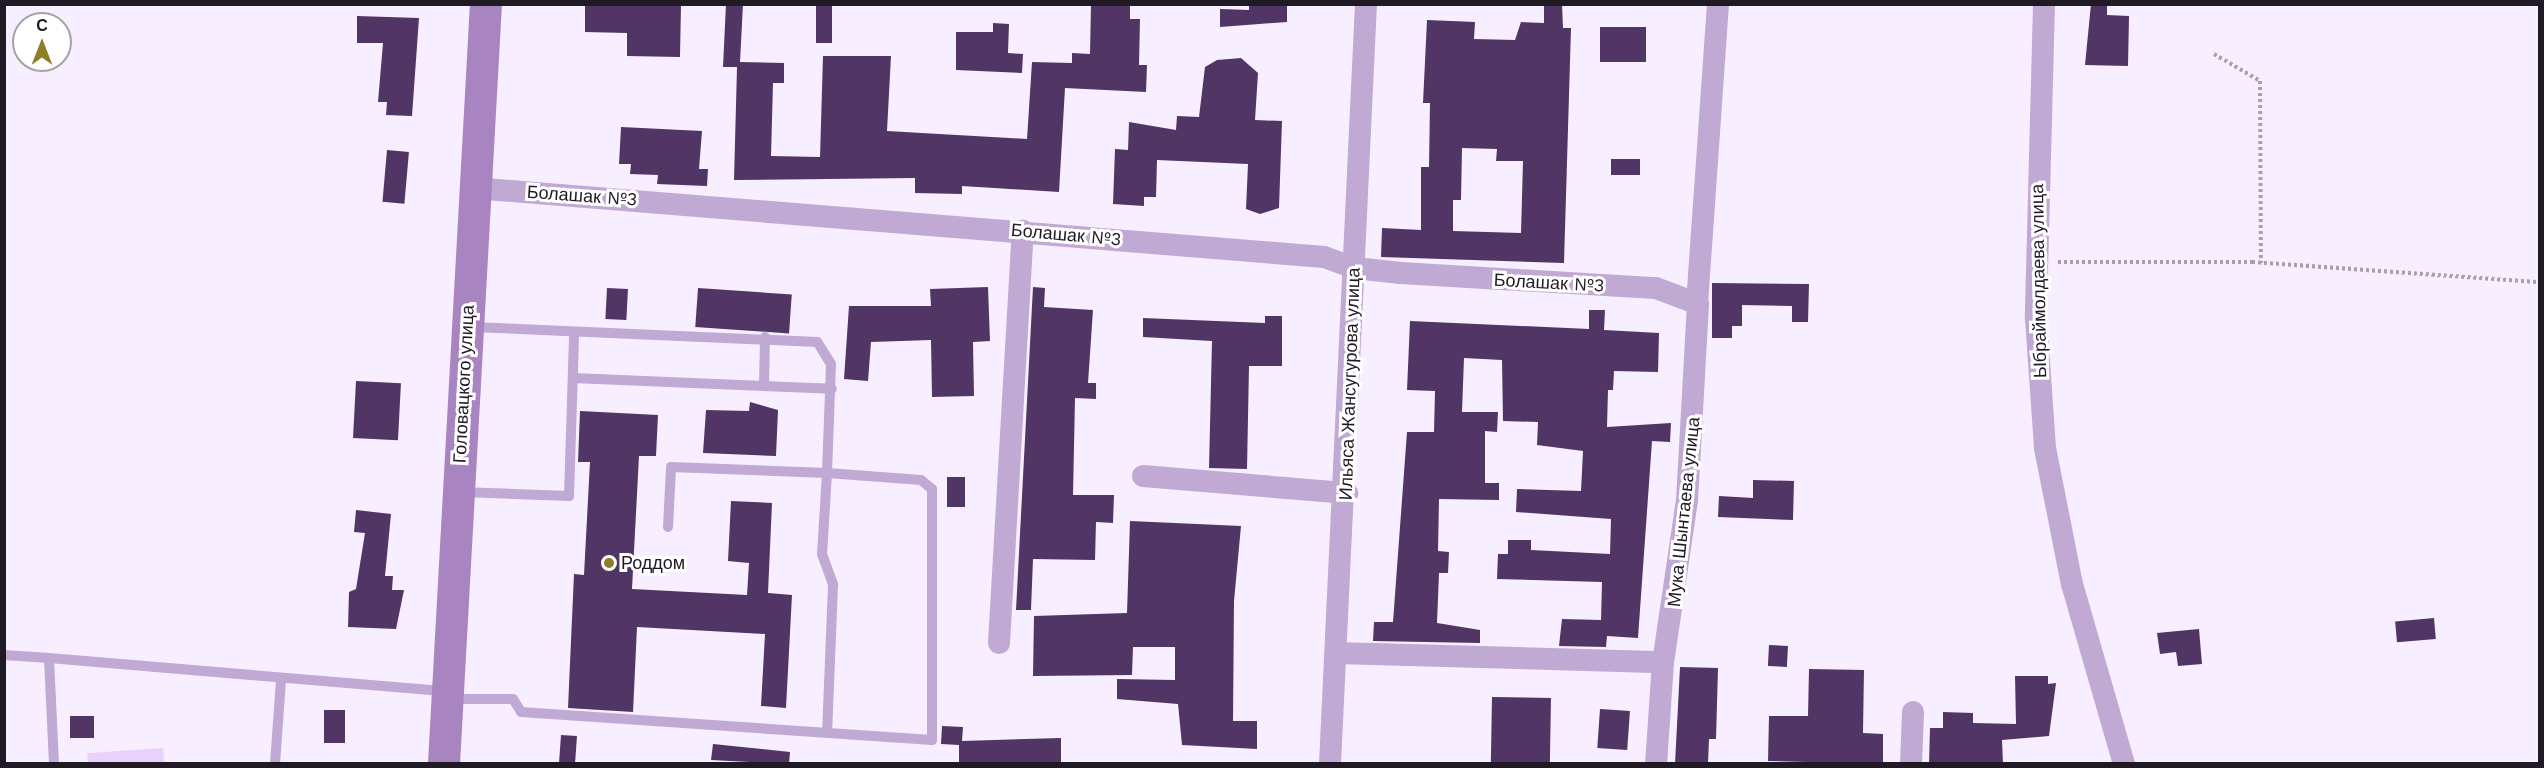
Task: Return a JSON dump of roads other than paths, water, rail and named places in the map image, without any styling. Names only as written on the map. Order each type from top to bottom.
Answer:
[{"type":"main road","name":"Головацкого улица","points":[[444,764],[474,188],[486,4]]},
{"type":"street","name":"Ильяса Жансугурова улица","points":[[1330,764],[1347,493],[1366,4]]},
{"type":"street","name":"Мука Шынтаева улица","points":[[1656,764],[1664,662],[1688,500],[1697,304],[1718,4]]},
{"type":"street","name":"Ыбраймолдаева улица","points":[[2044,4],[2037,262],[2045,448],[2072,584],[2124,764]]},
{"type":"street","name":"Болашак №3","points":[[474,188],[1324,257],[1355,268],[1656,288],[1697,304]]},
{"type":"street","points":[[999,643],[1023,231]]},
{"type":"street","points":[[1143,476],[1347,493]]},
{"type":"street","points":[[1336,653],[1664,662]]},
{"type":"street","points":[[1911,764],[1913,712]]},
{"type":"lane","points":[[467,327],[574,333],[765,337],[817,342],[831,364],[832,389],[822,554],[833,585],[827,733]]},
{"type":"lane","points":[[458,492],[569,496],[574,333]]},
{"type":"lane","points":[[764,386],[765,337]]},
{"type":"lane","points":[[573,378],[832,389]]},
{"type":"lane","points":[[4,655],[513,699],[521,712],[932,740],[935,523],[932,489],[921,480],[827,473],[671,467],[668,527]]},
{"type":"lane","points":[[49,658],[54,764]]},
{"type":"lane","points":[[274,764],[281,680]]},
{"type":"place","name":"Роддом","points":[[609,563]]}]
